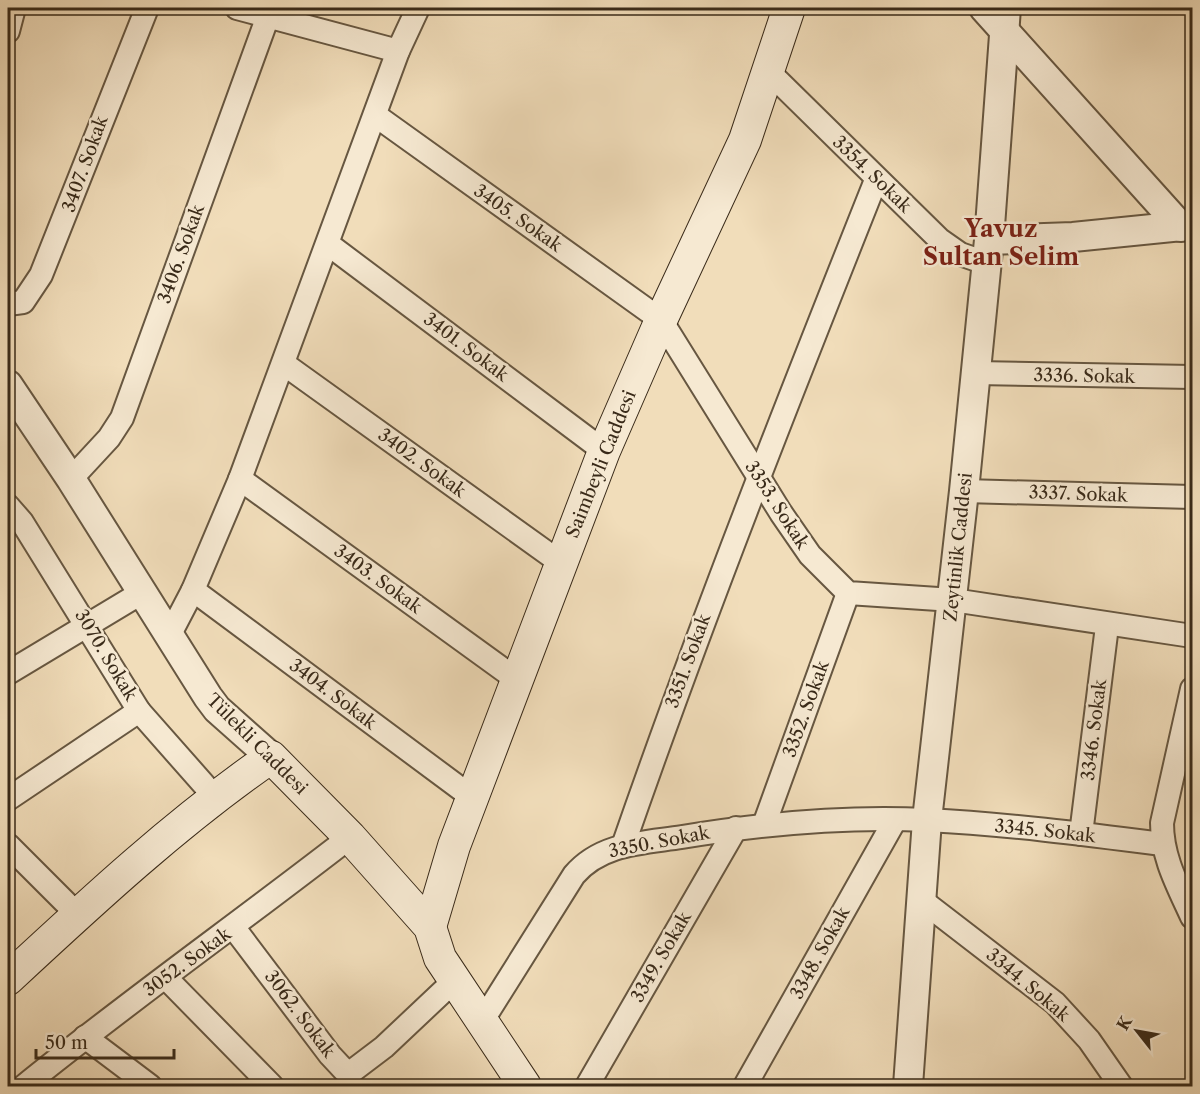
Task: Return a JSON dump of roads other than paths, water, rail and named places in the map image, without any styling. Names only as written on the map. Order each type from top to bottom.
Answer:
[{"type":"main road","name":"Saimbeyli Caddesi","points":[[430,927],[454,846],[604,451],[661,320],[746,140],[789,8]]},
{"type":"main road","points":[[8,979],[77,914],[214,796],[271,757]]},
{"type":"main road","name":"Tülekli Caddesi","points":[[271,757],[350,837],[430,927],[440,958],[481,1023],[525,1086]]},
{"type":"street","points":[[8,30],[14,8]]},
{"type":"street","name":"3407. Sokak","points":[[8,304],[23,302],[41,275],[147,8]]},
{"type":"street","points":[[237,8],[398,51]]},
{"type":"street","points":[[170,636],[193,590],[240,479],[398,51],[418,8]]},
{"type":"street","points":[[984,8],[1005,19],[1187,226]]},
{"type":"street","name":"3406. Sokak","points":[[71,478],[109,438],[122,418],[268,16]]},
{"type":"street","name":"Zeytinlik Caddesi","points":[[908,1086],[927,820],[953,600],[976,373],[1005,19]]},
{"type":"street","name":"3354. Sokak","points":[[768,71],[876,180],[940,240],[960,254],[987,251]]},
{"type":"street","name":"3405. Sokak","points":[[375,115],[661,320]]},
{"type":"street","name":"3351. Sokak","points":[[623,846],[685,669],[758,477],[876,180]]},
{"type":"street","points":[[987,251],[1073,237],[1187,226]]},
{"type":"street","name":"3401. Sokak","points":[[328,244],[604,451]]},
{"type":"street","name":"3353. Sokak","points":[[661,320],[758,477],[810,555],[848,593]]},
{"type":"street","name":"3402. Sokak","points":[[284,364],[561,563]]},
{"type":"street","name":"3336. Sokak","points":[[976,373],[1192,376]]},
{"type":"street","name":"Tülekli Caddesi","points":[[8,385],[71,478],[141,593],[218,709],[271,757]]},
{"type":"street","name":"3403. Sokak","points":[[240,479],[516,679]]},
{"type":"street","name":"3337. Sokak","points":[[964,491],[1192,497]]},
{"type":"street","name":"3070. Sokak","points":[[12,520],[88,625],[140,711],[214,796]]},
{"type":"street","name":"3404. Sokak","points":[[193,590],[473,798]]},
{"type":"street","points":[[8,673],[141,593]]},
{"type":"street","points":[[848,593],[953,600],[1107,626],[1192,636]]},
{"type":"street","name":"3352. Sokak","points":[[764,825],[848,593]]},
{"type":"street","name":"3346. Sokak","points":[[1081,834],[1107,626]]},
{"type":"street","points":[[1192,689],[1166,795],[1162,823],[1162,844],[1192,917]]},
{"type":"street","points":[[8,799],[140,711]]},
{"type":"street","name":"3348. Sokak","points":[[745,1086],[895,820]]},
{"type":"street","name":"3350. Sokak","points":[[481,1023],[574,875],[585,862],[623,846],[736,828],[764,825],[927,820]]},
{"type":"street","name":"3345. Sokak","points":[[927,820],[1162,844]]},
{"type":"street","name":"3349. Sokak","points":[[587,1086],[736,828]]},
{"type":"street","name":"3052. Sokak","points":[[25,1086],[85,1037],[234,927],[350,837]]},
{"type":"street","points":[[8,845],[77,914]]},
{"type":"street","name":"3344. Sokak","points":[[920,899],[1055,1003],[1089,1040],[1121,1086]]},
{"type":"street","name":"3062. Sokak","points":[[234,927],[330,1055],[344,1070],[351,1072],[384,1047],[454,981]]},
{"type":"street","points":[[166,978],[272,1086]]},
{"type":"street","points":[[85,1037],[150,1086]]},
{"type":"district","name":"Yavuz Sultan Selim","points":[[1001,243]]}]
